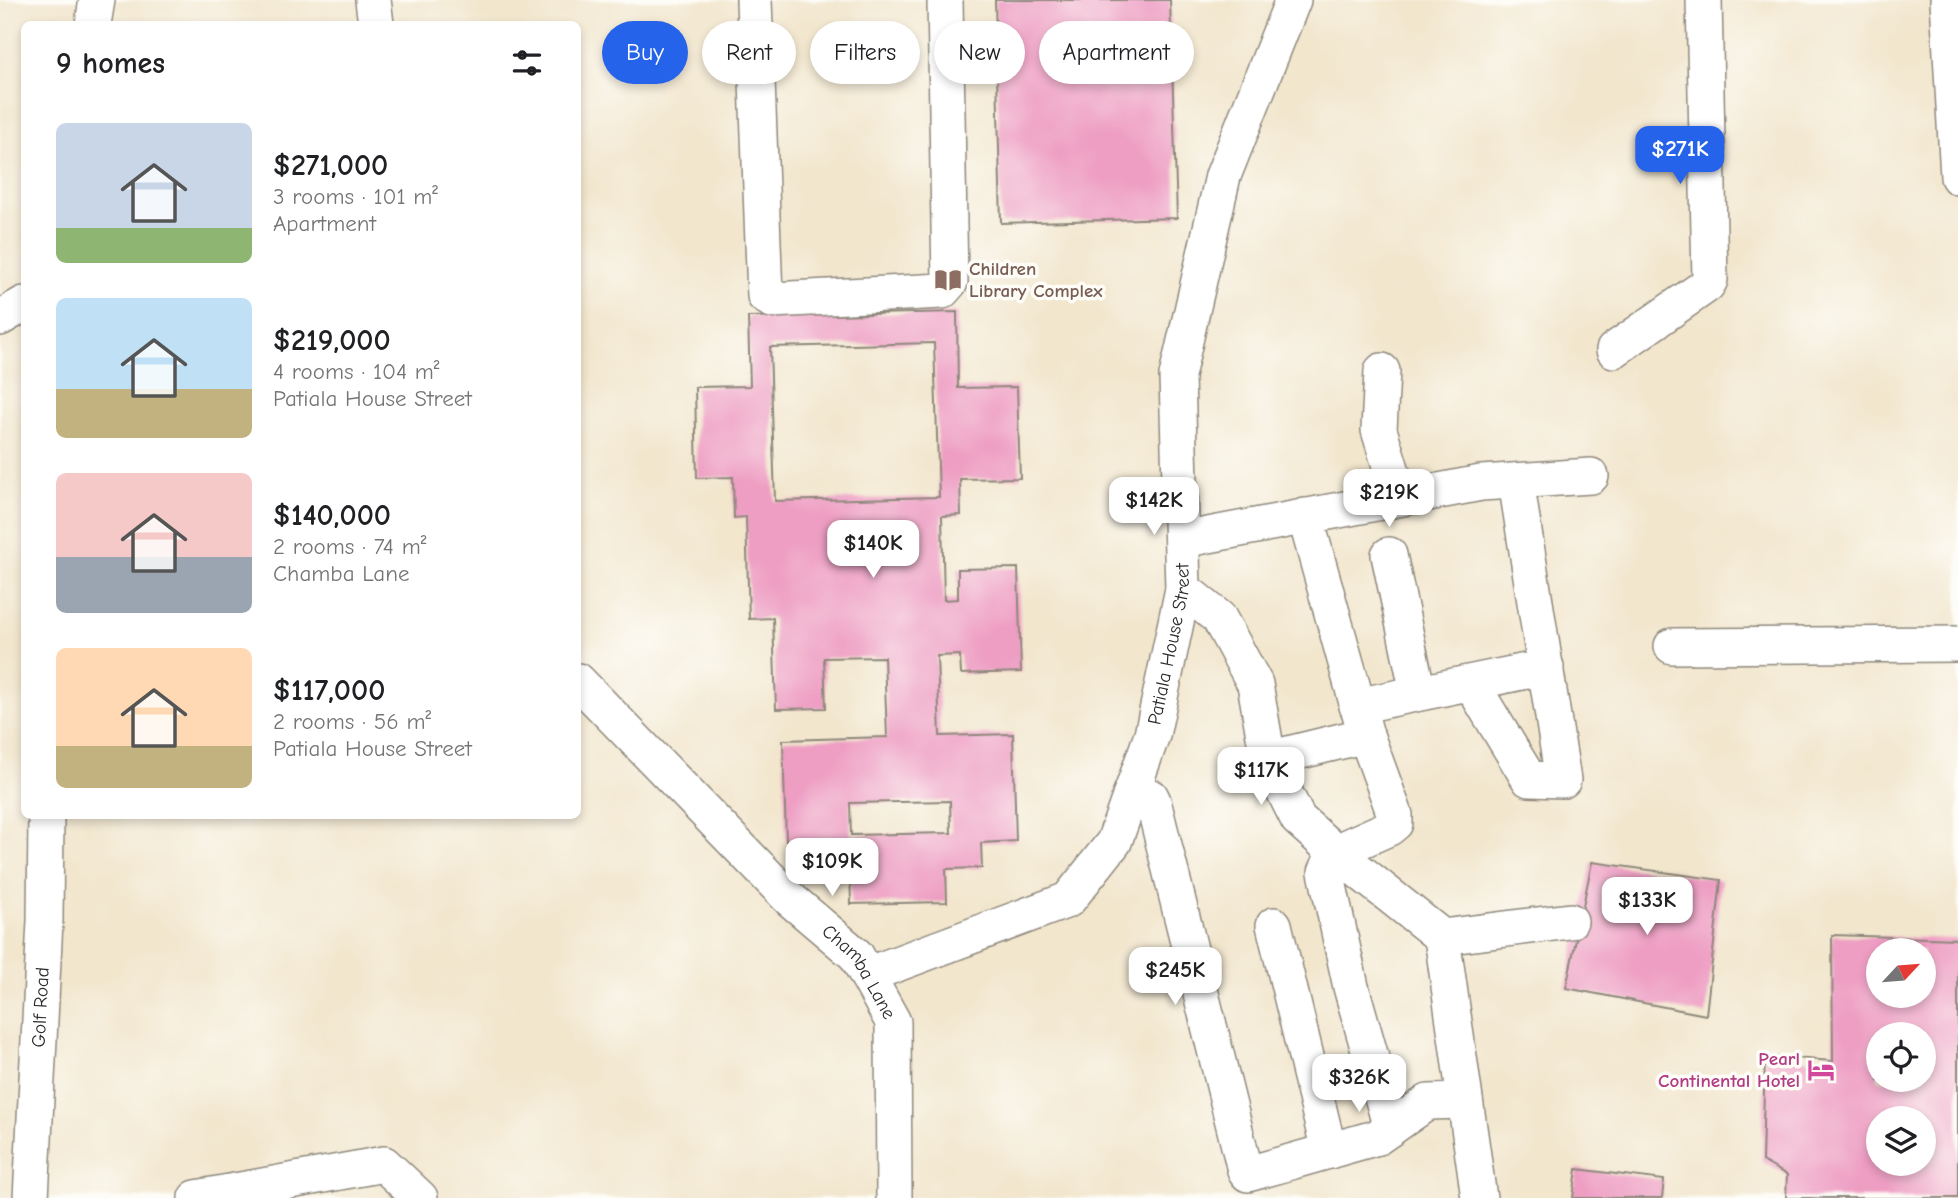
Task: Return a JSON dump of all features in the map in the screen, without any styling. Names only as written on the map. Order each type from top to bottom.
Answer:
[{"type":"street","points":[[94,21],[97,0]]},
{"type":"street","points":[[373,0],[376,21]]},
{"type":"street","points":[[754,0],[765,296],[772,300],[942,291],[950,282],[945,0]]},
{"type":"street","name":"Patiala House Street","points":[[867,975],[1068,900],[1114,842],[1152,735],[1184,589],[1177,376],[1223,176],[1293,0]]},
{"type":"street","points":[[1614,351],[1707,285],[1710,280],[1704,0]]},
{"type":"street","points":[[1948,0],[1958,177]]},
{"type":"street","points":[[0,318],[21,306]]},
{"type":"street","points":[[1382,371],[1378,430],[1399,498]]},
{"type":"street","points":[[1182,540],[1481,483],[1591,476]]},
{"type":"street","points":[[1471,683],[1529,779],[1563,780],[1516,481]]},
{"type":"street","points":[[1305,516],[1362,720],[1395,815],[1395,823],[1389,828],[1335,852],[1325,872],[1351,986],[1391,1128]]},
{"type":"street","points":[[1389,555],[1418,693]]},
{"type":"street","points":[[1184,589],[1219,618],[1255,684],[1268,759],[1298,819],[1441,937],[1479,1198]]},
{"type":"street","points":[[1672,646],[1958,643]]},
{"type":"street","points":[[1268,759],[1362,720],[1418,693],[1546,667]]},
{"type":"street","name":"Chamba Lane","points":[[581,684],[790,899],[856,955],[893,1022],[894,1198]]},
{"type":"street","points":[[1132,793],[1151,797],[1153,801],[1248,1174],[1378,1138],[1428,1102],[1465,1101]]},
{"type":"street","name":"Golf Road","points":[[31,1198],[45,922],[46,819]]},
{"type":"street","points":[[1441,937],[1570,921]]},
{"type":"street","points":[[1274,925],[1329,1151]]},
{"type":"street","points":[[196,1198],[384,1164],[420,1198]]},
{"type":"building","points":[[995,0],[1170,0],[1171,21],[1039,21],[1039,84],[1173,84],[1177,218],[1001,223],[997,84],[1025,84],[1025,21],[996,21]]},
{"type":"building","points":[[957,312],[958,388],[1017,387],[1020,478],[960,479],[961,515],[942,516],[944,600],[958,599],[958,569],[1018,568],[1021,672],[961,674],[960,655],[937,656],[940,736],[1013,734],[1016,841],[981,843],[982,868],[946,869],[947,902],[851,904],[850,871],[814,873],[814,840],[786,841],[783,740],[887,737],[884,657],[824,658],[826,708],[776,709],[773,618],[749,619],[746,517],[734,518],[733,477],[697,478],[695,387],[750,386],[748,317]],"holes":[[[934,343],[939,497],[775,501],[770,347]],[[950,801],[951,833],[851,835],[850,803]]]},
{"type":"building","points":[[1592,862],[1721,880],[1706,1015],[1566,988]]},
{"type":"building","name":"Pearl Continental Hotel","points":[[1832,935],[1926,938],[1866,938],[1866,1008],[1936,1008],[1936,938],[1958,939],[1958,1198],[1786,1198],[1787,1175],[1762,1161],[1765,1056],[1833,1061]]},
{"type":"building","points":[[1577,1169],[1664,1180],[1662,1198],[1573,1198]]},
{"type":"place","name":"Children Library Complex","points":[[948,280]]},
{"type":"place","name":"Pearl Continental Hotel","points":[[1821,1070]]}]
